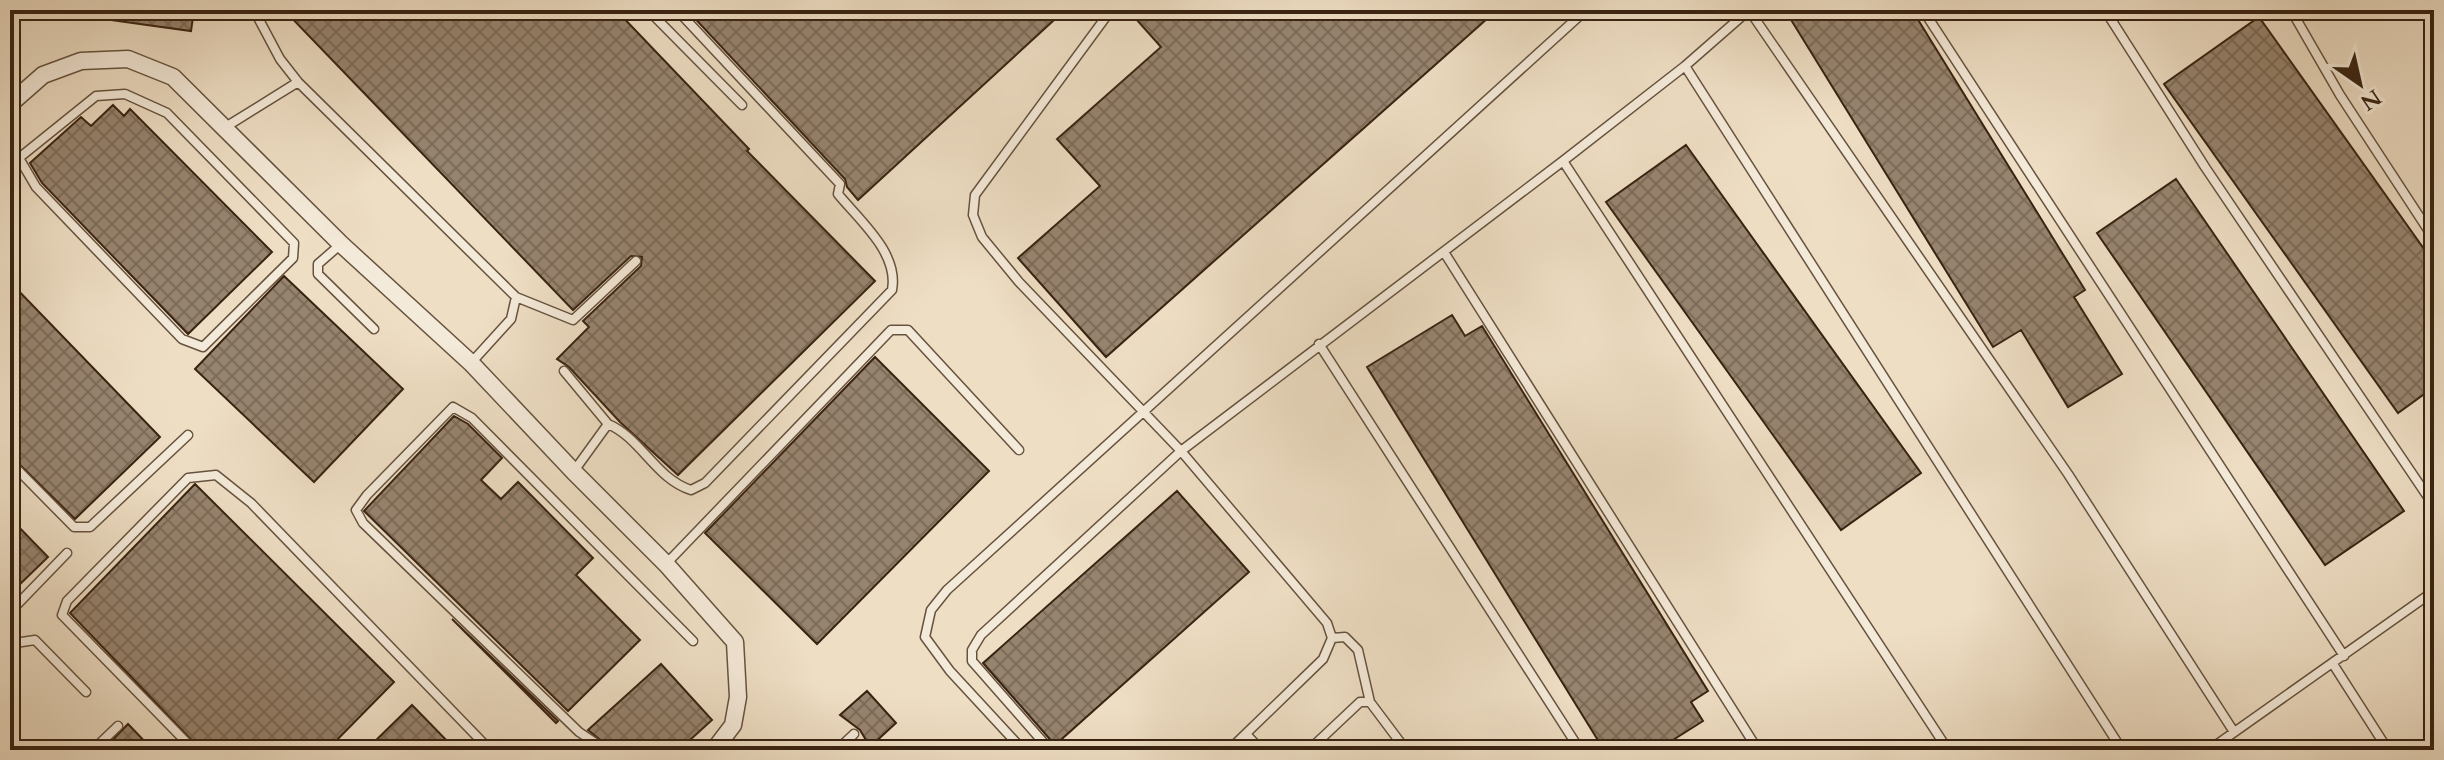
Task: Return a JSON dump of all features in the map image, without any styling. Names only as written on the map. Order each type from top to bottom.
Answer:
[{"type":"street","points":[[10,104],[43,75],[81,61],[128,59],[173,77],[341,244],[471,363],[666,564],[735,642],[738,697],[733,725],[714,750]]},
{"type":"lane","points":[[254,10],[280,59],[298,82],[516,297],[573,320],[636,261]]},
{"type":"lane","points":[[648,10],[742,105]]},
{"type":"lane","points":[[564,371],[608,424],[620,429],[675,485],[691,490],[705,483],[892,290],[895,276],[889,258],[838,194],[840,184],[677,10]]},
{"type":"lane","points":[[1111,10],[975,195],[973,215],[982,237],[1019,282],[1181,451],[1327,623],[1332,638],[1323,659],[1229,750]]},
{"type":"lane","points":[[1023,750],[950,671],[925,637],[931,610],[947,590],[1586,10]]},
{"type":"lane","points":[[1050,750],[972,661],[972,650],[981,635],[1181,451],[1563,161],[1685,66],[1749,10],[2068,474],[2234,732]]},
{"type":"lane","points":[[1923,10],[2344,656]]},
{"type":"lane","points":[[2105,10],[2205,167],[2434,506]]},
{"type":"lane","points":[[2291,10],[2340,95],[2434,239]]},
{"type":"lane","points":[[2429,10],[2434,16]]},
{"type":"lane","points":[[1685,66],[2122,750]]},
{"type":"lane","points":[[224,128],[298,82]]},
{"type":"lane","points":[[10,152],[19,158],[36,187],[182,339],[203,347],[293,258],[294,243],[167,113],[125,94],[96,96],[19,158]]},
{"type":"lane","points":[[1563,161],[1948,750]]},
{"type":"lane","points":[[341,244],[318,264],[318,274],[374,329]]},
{"type":"lane","points":[[1444,252],[1758,750]]},
{"type":"lane","points":[[471,363],[511,319],[516,297]]},
{"type":"lane","points":[[666,564],[891,330],[908,330],[1019,450]]},
{"type":"lane","points":[[1319,344],[1580,750]]},
{"type":"lane","points":[[606,750],[579,732],[363,523],[356,510],[367,495],[453,407],[472,418],[693,641]]},
{"type":"lane","points":[[574,472],[608,424]]},
{"type":"lane","points":[[10,462],[74,527],[90,527],[188,435]]},
{"type":"lane","points":[[194,750],[62,615],[67,601],[188,478],[216,475],[251,503],[490,750]]},
{"type":"lane","points":[[10,612],[67,553]]},
{"type":"lane","points":[[2209,750],[2434,591]]},
{"type":"lane","points":[[1332,638],[1345,637],[1358,650],[1370,702],[1406,750]]},
{"type":"lane","points":[[10,648],[15,643],[35,640],[86,692]]},
{"type":"lane","points":[[2333,664],[2388,750]]},
{"type":"lane","points":[[1309,750],[1353,706],[1370,702]]},
{"type":"lane","points":[[93,750],[118,726]]},
{"type":"lane","points":[[837,750],[854,734]]},
{"type":"lane","points":[[1246,734],[1261,750]]},
{"type":"building","points":[[103,10],[194,10],[191,31],[103,19]]},
{"type":"building","points":[[284,10],[616,10],[749,149],[747,151],[875,281],[678,475],[620,422],[569,367],[557,359],[589,327],[583,321],[641,266],[642,257],[631,256],[573,310]]},
{"type":"building","points":[[687,10],[1065,10],[858,200],[847,187],[845,179]]},
{"type":"building","points":[[1128,10],[1497,10],[1106,357],[1018,258],[1100,186],[1057,139],[1161,47]]},
{"type":"building","points":[[1785,10],[1912,10],[2085,290],[2074,297],[2122,374],[2068,407],[2021,330],[1993,347]]},
{"type":"building","points":[[2259,17],[2434,263],[2434,387],[2398,413],[2164,84]]},
{"type":"building","points":[[113,105],[124,116],[130,109],[272,252],[188,334],[42,183],[30,163],[81,117],[91,126]]},
{"type":"building","points":[[1686,145],[1921,473],[1841,530],[1606,202]]},
{"type":"building","points":[[2176,179],[2404,511],[2325,565],[2097,233]]},
{"type":"building","points":[[284,276],[403,389],[314,482],[195,369]]},
{"type":"building","points":[[10,282],[160,437],[75,519],[10,455]]},
{"type":"building","points":[[1452,315],[1465,336],[1482,326],[1708,691],[1691,702],[1703,721],[1657,750],[1604,750],[1367,367]]},
{"type":"building","points":[[875,357],[989,471],[817,644],[705,533]]},
{"type":"building","points":[[454,416],[468,424],[502,458],[481,480],[501,499],[518,482],[593,558],[576,575],[640,640],[568,711],[364,511]]},
{"type":"building","points":[[195,484],[394,682],[327,750],[201,750],[70,613]]},
{"type":"building","points":[[1177,491],[1249,572],[1055,745],[983,663]]},
{"type":"building","points":[[10,518],[48,557],[10,594]]},
{"type":"building","points":[[452,619],[558,721],[556,723]]},
{"type":"building","points":[[661,664],[712,720],[679,750],[613,750],[588,730]]},
{"type":"building","points":[[867,691],[896,723],[870,747],[860,730],[840,715]]},
{"type":"building","points":[[412,705],[456,750],[366,750]]},
{"type":"building","points":[[128,724],[153,750],[103,750]]}]
